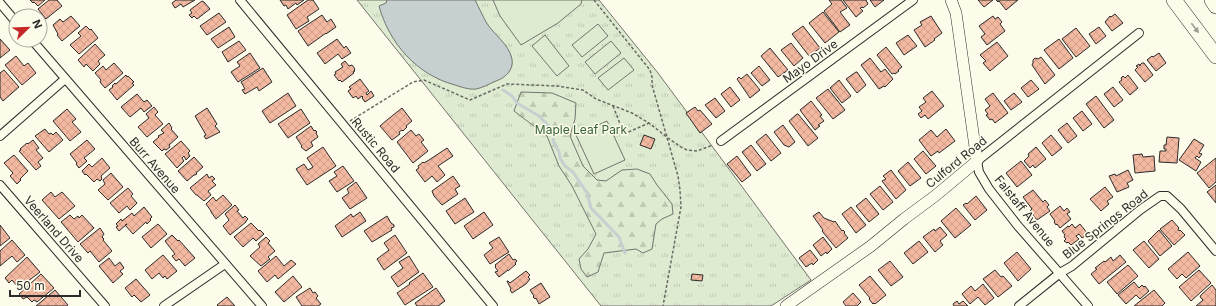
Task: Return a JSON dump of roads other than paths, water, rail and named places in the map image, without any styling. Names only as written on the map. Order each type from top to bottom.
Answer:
[{"type":"highway","points":[[1174,0],[1216,56]]},
{"type":"highway","points":[[1212,0],[1216,6]]},
{"type":"street","name":"Rustic Road","points":[[240,0],[493,306]]},
{"type":"street","name":"Mayo Drive","points":[[721,141],[913,0]]},
{"type":"street","name":"Falstaff Avenue","points":[[951,0],[956,13],[979,172],[989,189],[1018,226],[1088,306]]},
{"type":"street","points":[[0,3],[8,12]]},
{"type":"street","name":"Culford Road","points":[[786,306],[871,246],[1139,33]]},
{"type":"street","name":"Burr Avenue","points":[[39,48],[262,306]]},
{"type":"street","points":[[0,136],[65,79]]},
{"type":"street","name":"Veerland Drive","points":[[0,185],[105,306]]},
{"type":"street","name":"Blue Springs Road","points":[[1019,306],[1060,273],[1072,266],[1140,210],[1160,196],[1167,196],[1181,209],[1216,251]]},
{"type":"street","points":[[164,306],[225,264]]},
{"type":"waterway","points":[[503,90],[512,96],[517,103],[539,116],[550,127],[554,136],[553,141],[559,152],[560,158],[565,166],[573,172],[587,193],[591,208],[619,237],[625,253]]},
{"type":"park label","name":"Maple Leaf Park","points":[[581,129]]}]
